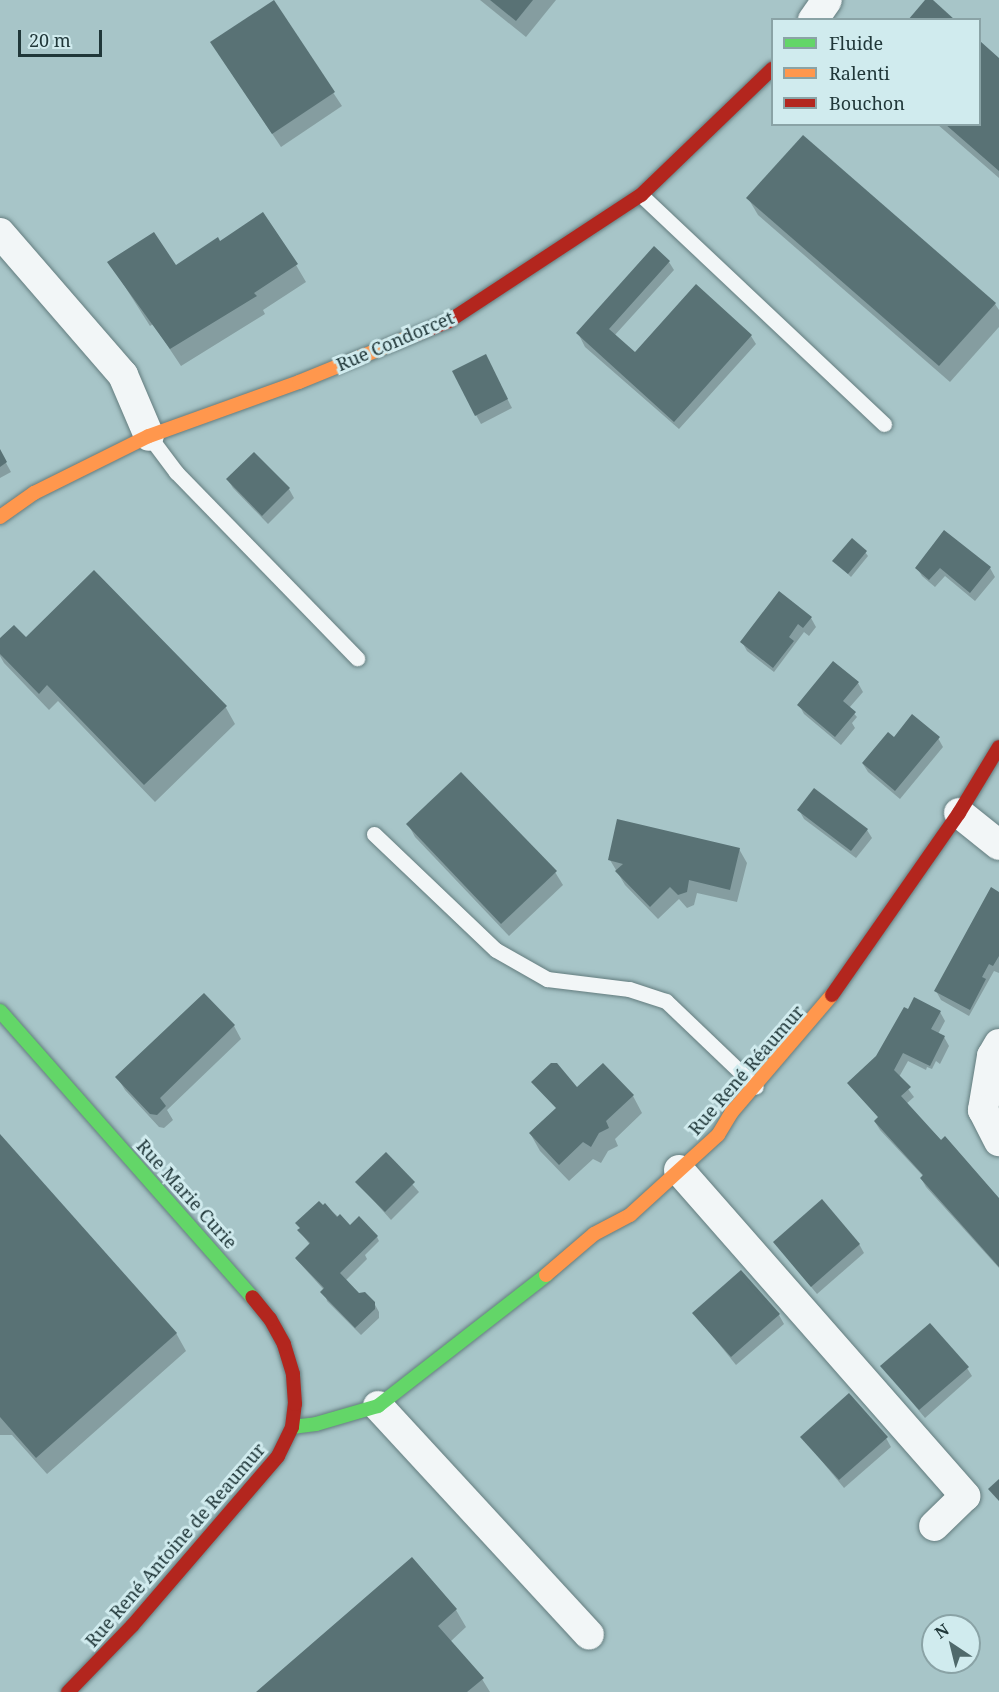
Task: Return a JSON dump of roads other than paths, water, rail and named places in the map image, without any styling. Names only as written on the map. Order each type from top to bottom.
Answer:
[{"type":"street","points":[[814,18],[827,0]]},
{"type":"street","name":"Rue Condorcet","points":[[0,518],[33,493],[149,436],[299,382],[449,321],[641,195],[771,70]]},
{"type":"street","points":[[0,233],[123,375],[149,436]]},
{"type":"street","name":"Rue René Réaumur","points":[[292,1427],[316,1424],[378,1406],[525,1293],[594,1234],[630,1215],[718,1135],[732,1112],[825,1005],[958,813],[999,747]]},
{"type":"street","points":[[958,813],[999,844]]},
{"type":"street","name":"Rue Marie Curie","points":[[0,1011],[237,1278],[270,1319],[284,1344],[293,1374],[295,1404],[292,1427]]},
{"type":"street","points":[[999,1044],[992,1056],[983,1110],[999,1141]]},
{"type":"street","points":[[679,1170],[964,1496],[934,1526]]},
{"type":"street","points":[[378,1406],[589,1635]]},
{"type":"street","name":"Rue René Antoine de Reaumur","points":[[73,1689],[132,1626],[258,1481],[278,1456],[292,1427]]},
{"type":"lane","points":[[641,195],[884,424]]},
{"type":"lane","points":[[149,436],[176,472],[357,658]]},
{"type":"lane","points":[[374,834],[496,950],[547,979],[629,988],[666,1001],[756,1087]]}]
